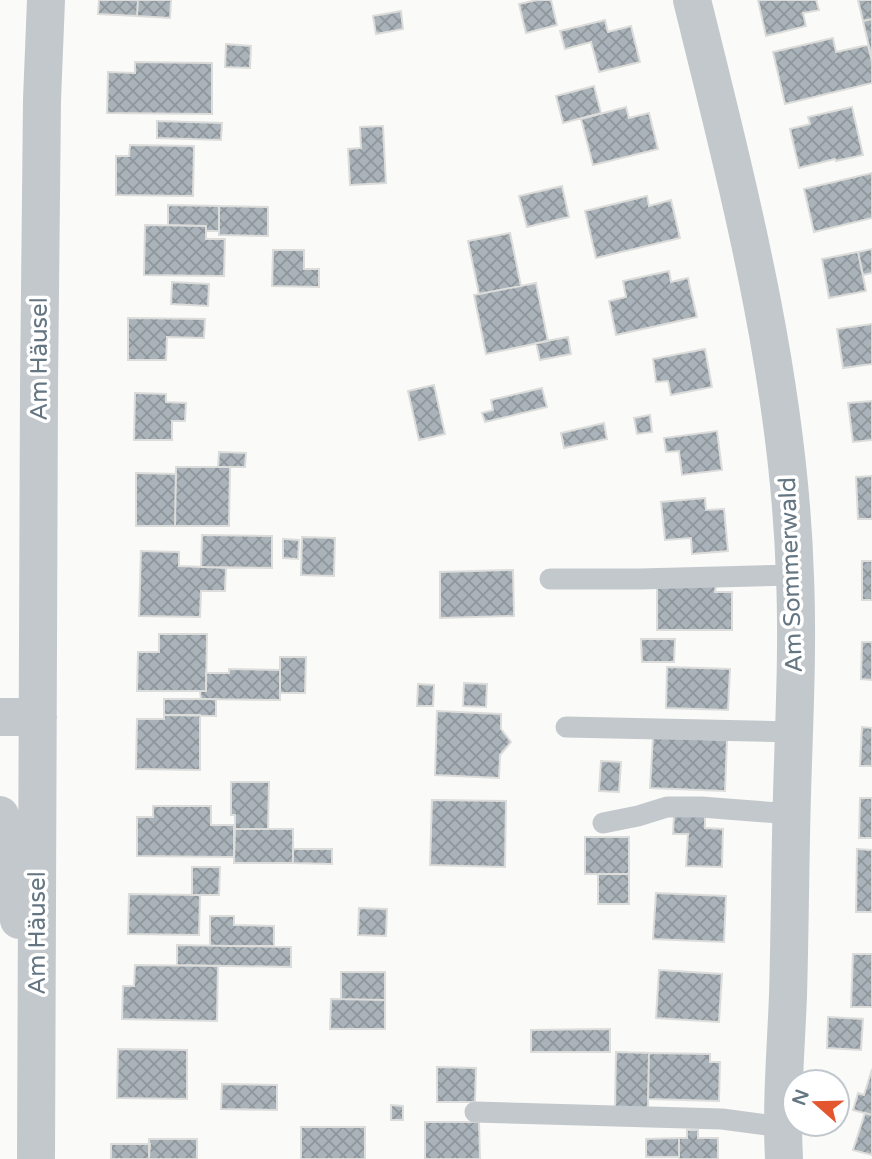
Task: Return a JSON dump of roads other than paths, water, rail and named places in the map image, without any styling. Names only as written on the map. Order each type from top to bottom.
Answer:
[{"type":"street","name":"Am Häusel","points":[[36,1159],[41,155],[46,0]]},
{"type":"street","name":"Am Sommerwald","points":[[692,0],[739,190],[763,304],[781,408],[792,504],[797,647],[783,1143]]},
{"type":"street","points":[[0,718],[38,717]]},
{"type":"street","name":"Am Häusel","points":[[0,816],[37,1022]]},
{"type":"lane","points":[[550,579],[795,575]]},
{"type":"lane","points":[[566,727],[794,732]]},
{"type":"lane","points":[[603,823],[667,807],[792,814]]},
{"type":"lane","points":[[475,1112],[722,1119],[783,1143]]}]
